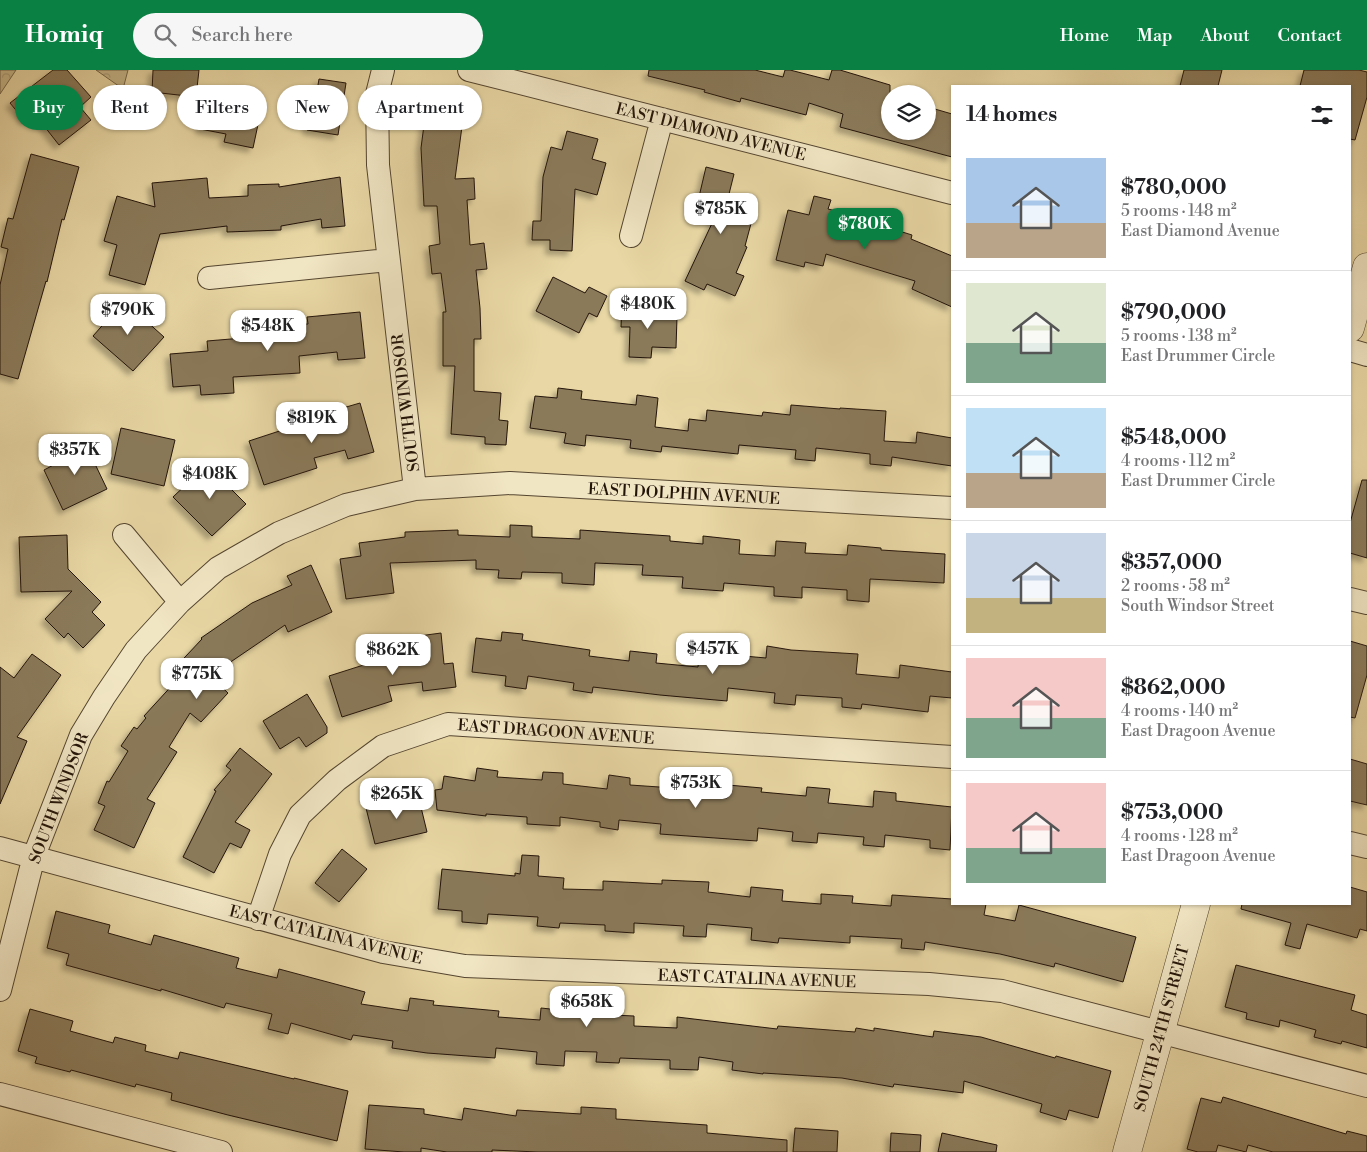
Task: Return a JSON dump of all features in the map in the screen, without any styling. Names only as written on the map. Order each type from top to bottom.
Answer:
[{"type":"street","name":"SOUTH WINDSOR","points":[[0,990],[34,856],[81,734],[136,650],[180,602],[218,568],[279,533],[346,505],[415,489],[378,165],[377,94],[383,70]]},
{"type":"street","name":"EAST DIAMOND AVENUE","points":[[469,70],[951,193]]},
{"type":"street","points":[[631,236],[662,119]]},
{"type":"street","points":[[209,278],[388,260]]},
{"type":"street","points":[[1351,324],[1367,267]]},
{"type":"street","points":[[1351,350],[1367,355]]},
{"type":"street","name":"EAST DOLPHIN AVENUE","points":[[415,489],[510,483],[951,508]]},
{"type":"street","points":[[124,535],[180,602]]},
{"type":"street","points":[[1351,599],[1367,603]]},
{"type":"street","name":"EAST DRAGOON AVENUE","points":[[258,919],[280,854],[300,815],[337,780],[382,746],[448,724],[951,757]]},
{"type":"street","points":[[1351,843],[1367,847]]},
{"type":"street","name":"EAST CATALINA AVENUE","points":[[0,848],[383,952],[465,966],[929,984],[1002,991],[1367,1086]]},
{"type":"street","name":"SOUTH 24TH STREET","points":[[1127,1152],[1196,905]]},
{"type":"street","points":[[0,1094],[220,1152]]},
{"type":"green space","points":[[0,70],[16,70],[0,94]]},
{"type":"green space","points":[[96,70],[128,70],[124,85],[117,85]]},
{"type":"building","points":[[53,70],[67,70],[80,85],[33,85]]},
{"type":"building","points":[[153,70],[199,70],[197,85],[177,85],[177,95],[167,94],[167,85],[152,85]]},
{"type":"building","points":[[649,70],[755,70],[783,77],[785,70],[790,70],[829,80],[832,70],[840,70],[890,85],[881,85],[881,138],[840,127],[843,114],[809,103],[806,115],[741,98],[740,102],[704,92],[705,90],[648,76]]},
{"type":"building","points":[[1184,70],[1222,70],[1218,85],[1180,85]]},
{"type":"building","points":[[1304,70],[1359,70],[1367,72],[1367,97],[1355,140],[1351,139],[1351,85],[1300,85]]},
{"type":"building","points":[[319,79],[346,83],[346,85],[318,85]]},
{"type":"building","points":[[83,88],[91,97],[83,104]]},
{"type":"building","points":[[15,99],[15,109],[10,103]]},
{"type":"building","points":[[936,109],[951,114],[951,157],[889,140],[936,140]]},
{"type":"building","points":[[83,111],[91,120],[83,126]]},
{"type":"building","points":[[47,130],[78,130],[59,145]]},
{"type":"building","points":[[205,130],[257,130],[253,148],[224,142],[226,134]]},
{"type":"building","points":[[307,130],[339,130],[338,135]]},
{"type":"building","points":[[423,130],[462,130],[455,179],[474,178],[475,199],[467,200],[470,245],[484,243],[487,269],[476,270],[481,339],[474,339],[474,391],[501,393],[499,420],[508,421],[506,445],[485,444],[485,437],[451,434],[455,366],[443,366],[443,312],[446,312],[441,273],[432,274],[429,246],[440,244],[437,206],[424,206],[421,148]]},
{"type":"building","points":[[567,131],[598,139],[592,159],[606,163],[597,195],[575,189],[572,251],[550,250],[550,240],[532,240],[533,221],[541,221],[543,177],[551,147],[562,150]]},
{"type":"building","points":[[31,154],[79,167],[64,220],[62,219],[47,282],[18,379],[0,374],[0,285],[8,249],[1,247],[8,218],[13,219]]},
{"type":"building","points":[[706,167],[734,174],[728,198],[756,205],[745,246],[747,247],[736,273],[744,276],[735,296],[707,284],[704,290],[685,281],[714,219],[695,214]]},
{"type":"building","points":[[340,177],[345,226],[322,228],[321,219],[281,226],[281,230],[227,232],[227,226],[160,234],[145,285],[109,275],[117,245],[104,241],[117,196],[155,207],[152,183],[207,178],[209,198],[248,196],[248,185],[279,184],[279,187]]},
{"type":"building","points":[[814,196],[831,200],[828,209],[844,213],[841,225],[877,236],[880,225],[912,235],[911,239],[951,256],[951,307],[912,289],[915,281],[826,254],[823,266],[805,262],[804,267],[776,260],[788,210],[809,215]]},
{"type":"building","points":[[553,277],[585,293],[589,287],[607,296],[597,317],[589,313],[579,333],[536,311]]},
{"type":"building","points":[[124,301],[164,337],[133,371],[93,336]]},
{"type":"building","points":[[622,302],[641,303],[641,309],[655,309],[655,316],[677,317],[676,348],[652,347],[651,358],[629,357],[630,327],[621,327]]},
{"type":"building","points":[[360,312],[365,358],[338,360],[337,352],[299,356],[300,373],[233,377],[234,393],[201,395],[200,385],[173,387],[170,354],[208,351],[207,341],[243,338],[242,327],[308,324],[307,317]]},
{"type":"building","points":[[558,388],[582,391],[581,399],[636,405],[637,395],[658,398],[655,427],[688,431],[689,419],[706,421],[707,410],[762,416],[763,412],[790,415],[791,405],[886,411],[884,441],[916,443],[917,432],[951,438],[951,466],[892,457],[891,466],[870,464],[870,454],[816,448],[815,461],[795,459],[796,450],[739,445],[738,454],[662,446],[661,452],[630,448],[631,440],[586,435],[585,446],[564,443],[566,433],[530,428],[535,396],[557,398]]},
{"type":"building","points":[[360,403],[374,452],[348,459],[345,450],[314,458],[317,468],[264,485],[249,441],[313,420],[312,417]]},
{"type":"building","points":[[121,428],[175,440],[164,486],[111,474]]},
{"type":"building","points":[[84,441],[107,489],[63,510],[44,470],[61,461],[57,454]]},
{"type":"building","points":[[207,465],[246,504],[212,536],[173,497]]},
{"type":"building","points":[[1362,480],[1367,480],[1367,558],[1351,553],[1351,519]]},
{"type":"building","points":[[510,525],[532,526],[532,537],[580,539],[580,530],[670,536],[670,541],[703,544],[703,536],[740,540],[739,554],[775,556],[776,541],[806,543],[805,553],[847,555],[848,545],[881,548],[881,550],[945,554],[944,583],[870,579],[869,602],[847,600],[847,590],[802,587],[802,598],[774,596],[774,587],[724,583],[723,591],[682,588],[683,577],[642,575],[643,565],[595,563],[594,585],[562,583],[562,573],[522,572],[521,579],[498,578],[499,570],[476,569],[476,560],[390,563],[394,593],[346,599],[340,559],[361,556],[359,543],[405,537],[405,532],[458,530],[458,535],[510,537]]},
{"type":"building","points":[[67,535],[68,569],[101,602],[92,612],[105,625],[83,648],[68,633],[64,638],[45,619],[72,591],[21,592],[19,537]]},
{"type":"building","points":[[311,565],[332,612],[288,632],[285,625],[210,676],[228,693],[201,722],[190,713],[169,747],[177,752],[147,799],[155,803],[134,848],[94,830],[105,806],[98,803],[107,781],[109,782],[128,751],[121,746],[134,727],[137,729],[146,718],[144,716],[177,680],[170,673],[201,638],[252,603],[292,585],[287,576]]},
{"type":"building","points":[[502,632],[523,634],[522,640],[590,650],[589,656],[629,661],[630,651],[657,654],[656,663],[698,667],[699,656],[744,660],[744,656],[766,658],[767,646],[791,650],[858,654],[856,674],[899,678],[900,665],[951,672],[951,698],[930,696],[928,712],[862,704],[861,709],[842,707],[842,698],[796,695],[795,705],[774,703],[775,693],[728,688],[727,701],[593,687],[592,693],[573,690],[574,683],[528,676],[526,689],[505,686],[506,676],[472,672],[476,638],[501,641]]},
{"type":"building","points":[[441,633],[444,664],[453,663],[456,687],[423,691],[422,682],[388,686],[392,701],[342,717],[329,676],[395,655],[395,650],[420,647],[419,636]]},
{"type":"building","points":[[1351,641],[1367,646],[1367,675],[1355,718],[1351,717]]},
{"type":"building","points":[[32,654],[61,675],[17,737],[27,741],[0,804],[0,667],[14,678]]},
{"type":"building","points":[[307,694],[327,727],[327,733],[306,747],[299,737],[280,749],[263,721]]},
{"type":"building","points":[[240,748],[272,774],[235,822],[250,830],[241,848],[230,843],[214,873],[183,857],[216,791],[214,790],[231,770],[226,766]]},
{"type":"building","points":[[1351,759],[1367,764],[1367,805],[1351,801]]},
{"type":"building","points":[[477,768],[498,771],[497,777],[542,780],[543,772],[563,773],[563,784],[607,789],[609,775],[630,778],[630,785],[674,788],[675,779],[697,781],[696,796],[727,798],[728,785],[762,788],[761,792],[806,796],[807,787],[830,789],[828,803],[873,807],[874,791],[896,793],[896,801],[951,807],[950,850],[930,848],[930,840],[885,835],[884,847],[863,845],[864,837],[818,833],[817,843],[792,841],[793,832],[758,828],[757,841],[660,834],[661,824],[619,820],[618,830],[600,827],[600,822],[560,817],[560,826],[527,824],[527,817],[486,814],[486,816],[437,810],[435,790],[442,789],[444,776],[475,781]]},
{"type":"building","points":[[418,795],[427,832],[375,844],[366,808]]},
{"type":"building","points":[[342,849],[367,869],[339,902],[315,883]]},
{"type":"building","points":[[522,855],[539,856],[538,876],[564,878],[563,889],[603,890],[603,881],[662,884],[662,880],[709,882],[708,892],[750,897],[751,887],[783,890],[782,901],[821,904],[821,894],[853,896],[852,903],[891,906],[892,895],[951,899],[951,905],[986,905],[984,915],[1015,921],[1019,905],[1136,937],[1123,982],[1055,963],[1054,967],[1000,954],[925,942],[924,950],[901,948],[902,939],[850,936],[850,943],[779,938],[778,943],[751,940],[752,928],[707,924],[706,937],[683,936],[684,926],[634,923],[634,933],[605,931],[605,925],[560,923],[559,928],[537,926],[538,917],[488,914],[487,924],[462,922],[462,911],[438,909],[442,869],[515,876],[515,873],[520,874]]},
{"type":"building","points":[[1351,887],[1367,892],[1367,931],[1360,929],[1357,938],[1307,924],[1300,949],[1285,945],[1291,923],[1241,909],[1242,905],[1351,905]]},
{"type":"building","points":[[56,911],[110,925],[108,933],[151,945],[154,935],[239,958],[236,968],[277,978],[279,969],[365,992],[361,1004],[408,1011],[410,998],[434,1001],[433,1005],[499,1011],[498,1017],[540,1020],[541,1008],[569,1011],[569,1013],[634,1016],[634,1026],[677,1028],[677,1017],[777,1029],[778,1026],[855,1032],[856,1028],[874,1031],[874,1028],[933,1037],[934,1031],[981,1037],[1055,1058],[1056,1056],[1111,1071],[1098,1118],[1069,1110],[1066,1120],[1040,1112],[1042,1104],[964,1081],[963,1093],[894,1084],[893,1087],[842,1078],[763,1074],[732,1070],[733,1062],[699,1057],[698,1070],[670,1069],[670,1060],[620,1058],[619,1063],[596,1062],[597,1052],[565,1051],[564,1066],[536,1064],[537,1052],[496,1048],[495,1058],[427,1053],[392,1048],[393,1041],[353,1035],[351,1040],[291,1023],[288,1034],[268,1029],[272,1014],[226,1003],[224,1008],[161,989],[161,991],[66,965],[69,954],[47,948]]},
{"type":"building","points":[[1236,965],[1355,995],[1351,1010],[1367,1015],[1367,1048],[1342,1041],[1341,1044],[1314,1037],[1316,1030],[1280,1020],[1279,1027],[1246,1019],[1247,1013],[1225,1007]]},
{"type":"building","points":[[30,1009],[73,1021],[70,1031],[113,1043],[115,1037],[146,1045],[145,1051],[178,1059],[180,1052],[348,1091],[337,1141],[171,1100],[172,1093],[136,1084],[135,1087],[71,1070],[70,1072],[35,1063],[37,1057],[18,1051]]},
{"type":"building","points":[[1223,1097],[1346,1134],[1347,1131],[1367,1136],[1367,1152],[1273,1152],[1248,1145],[1246,1152],[1218,1145],[1216,1152],[1198,1152],[1187,1149],[1201,1098],[1221,1103]]},
{"type":"building","points":[[369,1105],[424,1109],[424,1114],[462,1120],[464,1108],[516,1116],[517,1110],[581,1114],[581,1107],[616,1109],[616,1119],[707,1125],[707,1133],[787,1140],[787,1152],[538,1152],[492,1150],[492,1152],[447,1152],[421,1148],[421,1152],[404,1152],[365,1149]]},
{"type":"building","points":[[795,1128],[838,1131],[837,1152],[793,1152]]},
{"type":"building","points":[[891,1133],[921,1135],[920,1152],[890,1152]]},
{"type":"building","points":[[942,1133],[997,1145],[996,1152],[938,1152]]}]
